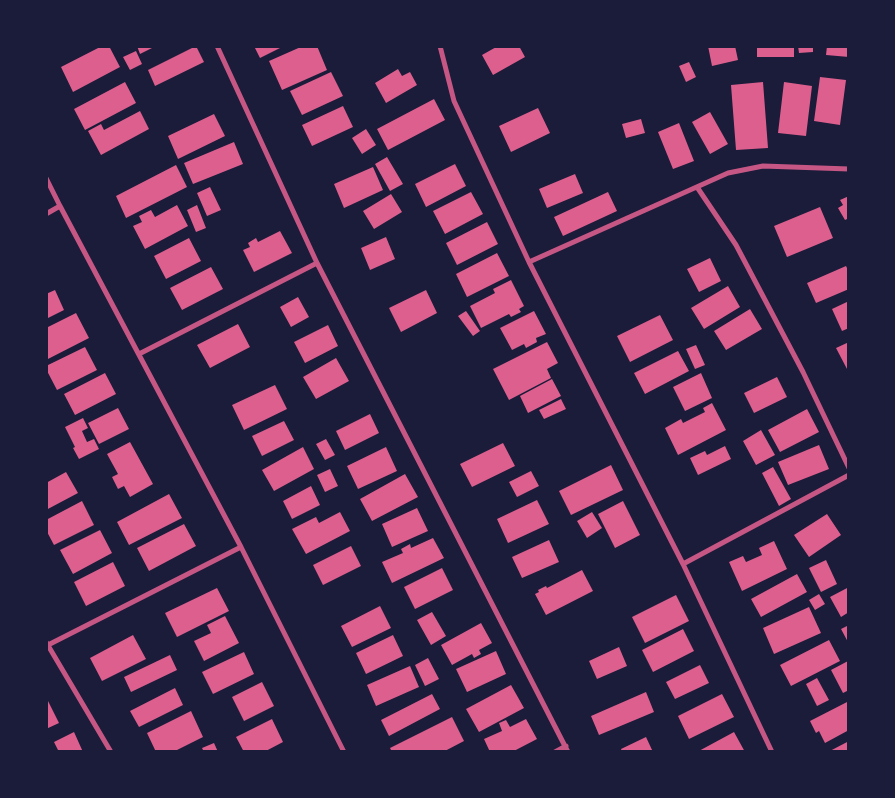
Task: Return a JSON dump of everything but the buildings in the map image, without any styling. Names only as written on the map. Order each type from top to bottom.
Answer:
[{"type":"street","points":[[218,46],[317,263],[567,749],[555,752]]},
{"type":"street","points":[[440,46],[454,101],[529,262],[683,564],[772,752]]},
{"type":"street","points":[[529,262],[728,173],[762,166],[849,169]]},
{"type":"street","points":[[46,178],[241,547],[344,752]]},
{"type":"street","points":[[697,187],[736,245],[849,468]]},
{"type":"street","points":[[46,214],[60,206]]},
{"type":"street","points":[[139,354],[317,263]]},
{"type":"street","points":[[683,564],[849,475]]},
{"type":"street","points":[[111,752],[47,644],[241,547]]}]
